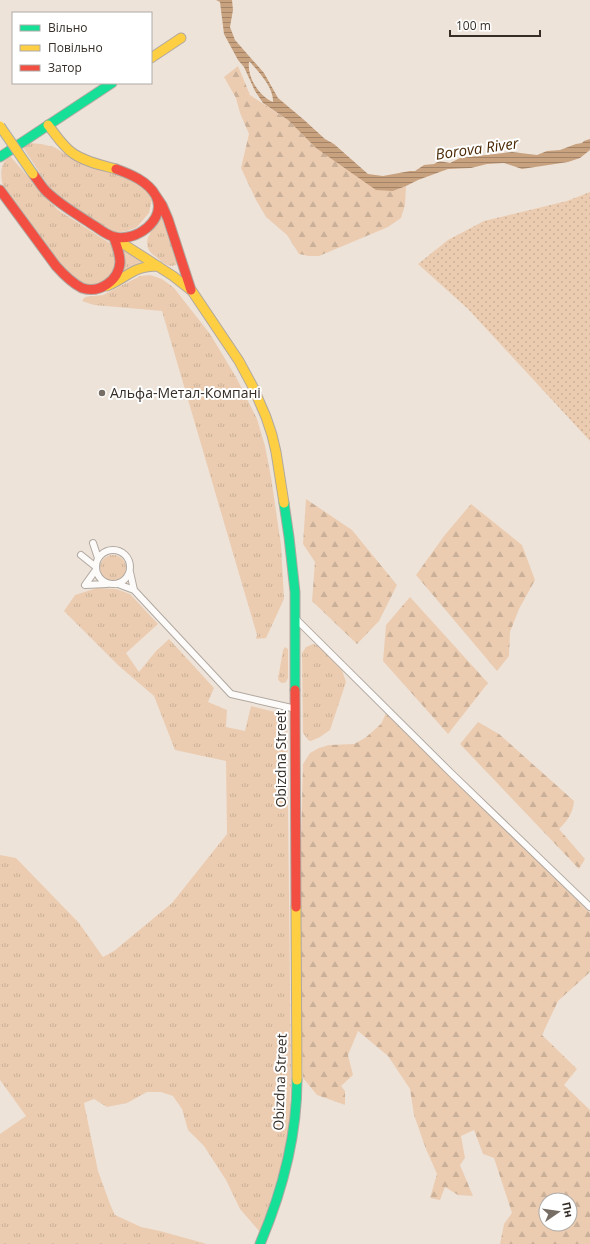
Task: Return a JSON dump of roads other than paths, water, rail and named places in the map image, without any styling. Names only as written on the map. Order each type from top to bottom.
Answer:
[{"type":"main road","points":[[152,57],[181,38]]},
{"type":"main road","points":[[0,157],[110,84]]},
{"type":"main road","points":[[48,125],[60,141],[74,154],[136,177],[146,184],[156,195],[168,219],[192,292]]},
{"type":"main road","points":[[0,126],[48,193],[66,208],[183,283],[192,292]]},
{"type":"main road","points":[[0,190],[56,265],[70,280],[84,288],[91,290],[106,286],[136,269],[149,266],[158,266]]},
{"type":"main road","points":[[114,238],[129,238],[140,235],[147,230],[152,224],[157,212],[158,204],[156,195]]},
{"type":"main road","points":[[106,286],[117,274],[120,262],[118,248],[114,238]]},
{"type":"main road","name":"Obizdna Street","points":[[192,292],[239,361],[253,387],[272,435],[289,537],[295,592],[296,1106],[290,1152],[282,1185],[270,1221],[260,1244]]},
{"type":"street","points":[[107,584],[100,580],[93,543],[104,551],[116,549],[124,553],[130,562],[130,572],[134,590]]},
{"type":"street","points":[[104,551],[85,585],[118,584],[125,580],[130,572]]},
{"type":"street","points":[[118,584],[134,590],[231,694],[296,709]]},
{"type":"street","points":[[295,618],[590,907]]},
{"type":"place","name":"Альфа-Метал-Компані","points":[[102,393]]},
{"type":"water label","name":"Borova River","points":[[477,149]]}]
